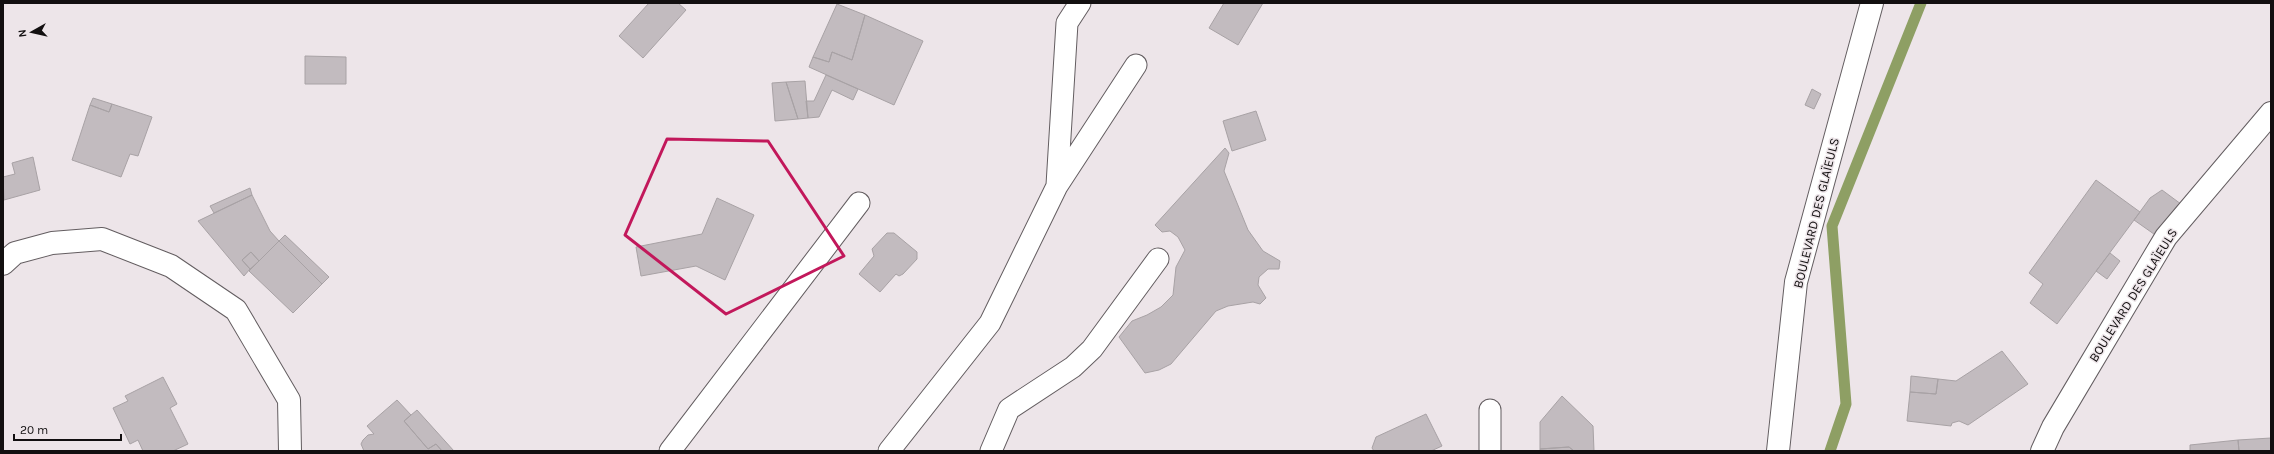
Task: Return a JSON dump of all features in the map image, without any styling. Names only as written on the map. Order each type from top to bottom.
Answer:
[{"type":"street","name":"BOULEVARD DES GLAÏEULS","points":[[1778,451],[1796,282],[1872,3]]},
{"type":"street","name":"BOULEVARD DES GLAÏEULS","points":[[2042,451],[2052,427],[2166,237],[2271,114]]},
{"type":"street","points":[[3,264],[15,253],[52,243],[102,239],[171,266],[236,310],[289,400],[290,451]]},
{"type":"lane","points":[[1056,186],[1067,23],[1080,3]]},
{"type":"lane","points":[[889,451],[990,323],[1056,186],[1136,65]]},
{"type":"lane","points":[[670,451],[859,203]]},
{"type":"lane","points":[[991,451],[1008,408],[1073,367],[1092,349],[1158,259]]},
{"type":"lane","points":[[1490,410],[1490,451]]},
{"type":"highlighted area","points":[[667,139],[768,141],[844,256],[726,314],[625,235]]},
{"type":"building","points":[[649,3],[678,3],[686,10],[643,58],[619,36]]},
{"type":"building","points":[[1224,3],[1263,3],[1238,45],[1209,28]]},
{"type":"building","points":[[837,4],[865,15],[852,60],[832,52],[829,62],[813,57]]},
{"type":"building","points":[[865,15],[923,41],[894,105],[809,67],[813,57],[829,62],[832,52],[852,60]]},
{"type":"building","points":[[305,56],[346,57],[346,84],[305,84]]},
{"type":"building","points":[[826,75],[858,89],[853,100],[832,90],[819,117],[808,118],[806,101],[814,101]]},
{"type":"building","points":[[805,81],[808,118],[798,119],[786,82]]},
{"type":"building","points":[[786,82],[798,119],[775,121],[772,83]]},
{"type":"building","points":[[1812,89],[1821,94],[1814,109],[1805,105]]},
{"type":"building","points":[[93,98],[112,104],[109,112],[90,105]]},
{"type":"building","points":[[112,104],[152,117],[138,156],[130,154],[121,177],[72,160],[90,105],[109,112]]},
{"type":"building","points":[[1256,111],[1266,140],[1232,151],[1223,121]]},
{"type":"building","points":[[1225,148],[1229,153],[1224,171],[1248,230],[1263,251],[1280,261],[1279,269],[1268,269],[1259,277],[1258,285],[1266,298],[1260,304],[1253,302],[1228,306],[1216,311],[1171,364],[1159,370],[1145,373],[1119,337],[1132,321],[1161,307],[1173,295],[1176,267],[1185,250],[1178,237],[1170,231],[1162,232],[1155,225]]},
{"type":"building","points":[[33,157],[40,190],[4,200],[3,177],[15,174],[12,163]]},
{"type":"building","points":[[2096,180],[2140,212],[2057,324],[2030,303],[2043,284],[2029,273]]},
{"type":"building","points":[[250,188],[252,195],[214,213],[210,206]]},
{"type":"building","points":[[2162,190],[2185,207],[2161,239],[2134,220],[2150,198]]},
{"type":"building","points":[[252,195],[270,231],[279,241],[259,261],[251,252],[242,260],[250,269],[244,276],[198,221]]},
{"type":"building","points":[[717,198],[754,215],[725,280],[696,266],[641,276],[636,247],[702,234]]},
{"type":"building","points":[[887,233],[894,233],[917,252],[917,259],[903,274],[899,276],[896,274],[880,292],[859,274],[874,256],[872,249]]},
{"type":"building","points":[[285,235],[329,277],[322,284],[279,241]]},
{"type":"building","points":[[279,241],[322,284],[293,313],[249,271]]},
{"type":"building","points":[[251,252],[259,261],[250,269],[242,260]]},
{"type":"building","points":[[2110,253],[2120,261],[2107,279],[2096,271]]},
{"type":"building","points":[[2002,351],[2028,384],[1968,425],[1959,421],[1952,423],[1951,426],[1907,421],[1910,392],[1936,394],[1938,379],[1956,381]]},
{"type":"building","points":[[1911,376],[1938,379],[1936,394],[1910,392]]},
{"type":"building","points":[[163,377],[177,404],[170,408],[188,444],[173,451],[143,451],[138,440],[130,444],[113,408],[128,401],[125,396]]},
{"type":"building","points":[[1562,396],[1593,426],[1594,451],[1574,451],[1569,447],[1540,449],[1540,422]]},
{"type":"building","points":[[397,400],[411,415],[404,421],[428,449],[436,444],[442,451],[364,451],[361,444],[363,440],[368,435],[374,434],[367,426]]},
{"type":"building","points":[[417,410],[454,451],[442,451],[436,444],[428,449],[404,421]]},
{"type":"building","points":[[1426,414],[1442,446],[1431,451],[1374,451],[1372,448],[1376,437]]},
{"type":"building","points":[[2271,438],[2271,451],[2239,451],[2238,440]]},
{"type":"building","points":[[2238,440],[2239,451],[2190,451],[2190,445]]},
{"type":"building","points":[[1569,447],[1574,451],[1540,451],[1540,449]]},
{"type":"waterway","points":[[1830,451],[1846,404],[1832,226],[1921,3]]}]
